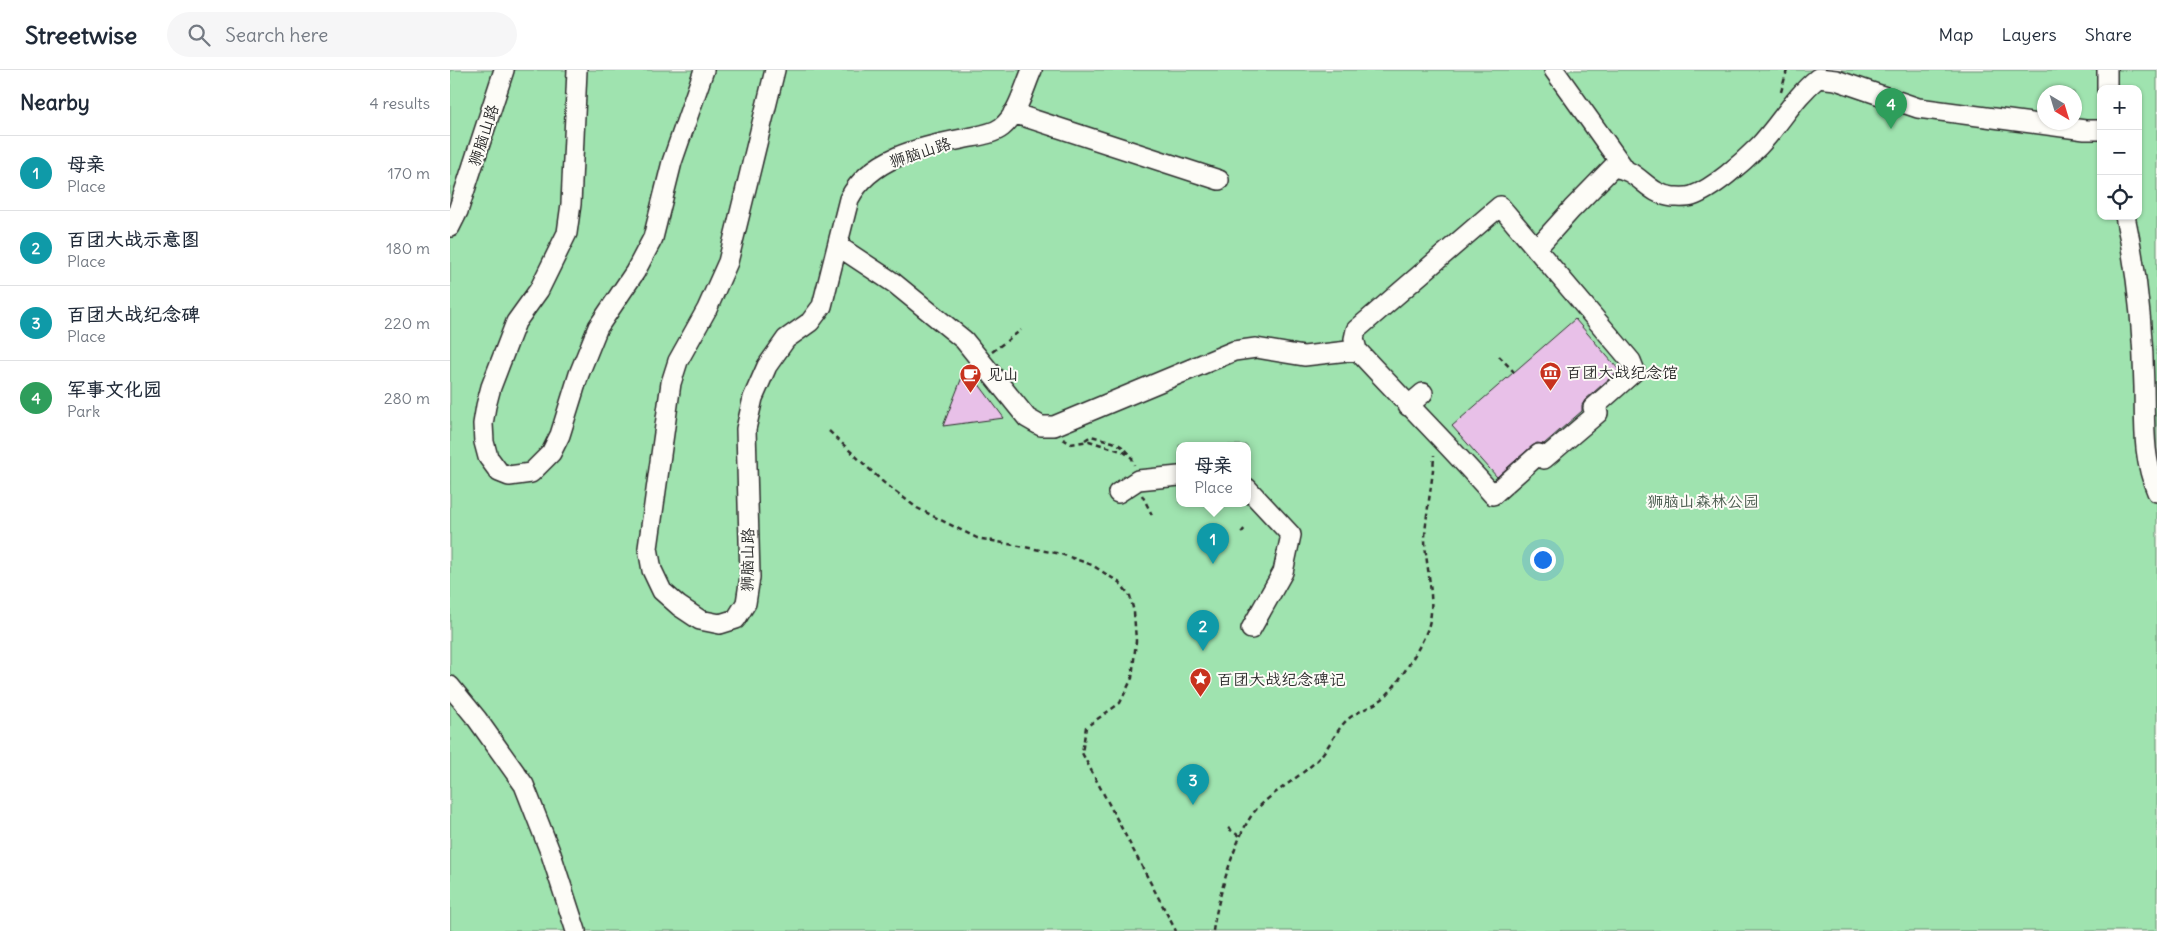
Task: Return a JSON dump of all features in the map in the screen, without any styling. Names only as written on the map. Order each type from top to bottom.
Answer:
[{"type":"street","name":"狮脑山路","points":[[450,227],[458,212],[504,70]]},
{"type":"street","points":[[577,70],[571,204],[567,233],[539,290],[516,322],[494,379],[486,406],[483,424],[484,442],[488,457],[499,472],[509,476],[531,473],[551,452],[560,435],[592,339],[644,257],[653,238],[672,162],[704,70]]},
{"type":"street","name":"狮脑山路","points":[[775,70],[728,262],[707,309],[678,361],[671,383],[648,548],[652,570],[662,590],[679,606],[700,620],[720,624],[736,619],[746,603],[750,577],[746,429],[753,398],[767,366],[786,339],[810,322],[822,306],[849,199],[854,190],[870,172],[907,153],[935,144],[992,132],[1001,128],[1013,112],[1032,70]]},
{"type":"street","points":[[1554,70],[1624,168]]},
{"type":"street","points":[[2107,70],[2107,85]]},
{"type":"street","points":[[1536,249],[1613,167],[1624,168],[1634,173],[1646,186],[1662,195],[1691,197],[1729,173],[1759,146],[1803,89],[1818,78],[1836,80],[1918,108],[2097,130]]},
{"type":"street","points":[[1013,112],[1219,180]]},
{"type":"street","points":[[1500,206],[1634,366],[1635,371],[1594,408],[1598,413],[1544,459],[1540,454],[1493,495],[1446,442],[1428,427],[1357,350],[1354,339],[1356,330],[1500,206]]},
{"type":"street","points":[[2126,220],[2133,252],[2140,330],[2144,386],[2144,439],[2157,492]]},
{"type":"street","points":[[838,246],[894,282],[964,340],[1027,418],[1041,426],[1054,426],[1234,351],[1256,348],[1304,356],[1357,350]]},
{"type":"street","points":[[1408,406],[1423,393]]},
{"type":"street","points":[[1118,493],[1138,480],[1176,476]]},
{"type":"street","points":[[1251,492],[1292,534],[1283,572],[1251,629]]},
{"type":"street","points":[[450,686],[477,719],[524,785],[551,854],[576,931]]},
{"type":"path","points":[[981,361],[1021,330]]},
{"type":"path","points":[[1499,356],[1514,372]]},
{"type":"path","points":[[829,431],[883,482],[917,508],[977,538],[1061,554],[1092,565],[1120,583],[1130,596],[1136,641],[1132,678],[1120,703],[1086,727],[1082,753],[1176,931]]},
{"type":"path","points":[[1084,441],[1091,436],[1107,440],[1126,448],[1132,458]]},
{"type":"path","points":[[1089,441],[1124,452]]},
{"type":"path","points":[[1213,931],[1218,905],[1239,836],[1256,810],[1314,763],[1327,750],[1347,719],[1381,700],[1392,691],[1428,629],[1432,606],[1425,536],[1434,454]]},
{"type":"path","points":[[1140,490],[1152,516]]},
{"type":"path","points":[[1241,532],[1246,527]]},
{"type":"path","points":[[1228,828],[1239,836]]},
{"type":"green space","name":"狮脑山森林公园","points":[[450,70],[2157,70],[2157,931],[450,931]]},
{"type":"building","name":"百团大战纪念馆","points":[[1575,319],[1619,370],[1585,400],[1582,405],[1582,411],[1544,444],[1537,443],[1532,446],[1497,477],[1452,426]]},
{"type":"building","name":"见山","points":[[966,367],[1004,418],[943,426]]},
{"type":"place","name":"军事文化园","points":[[1891,129]]},
{"type":"place","name":"百团大战纪念馆","points":[[1550,391]]},
{"type":"place","name":"见山","points":[[971,393]]},
{"type":"place","name":"母亲","points":[[1213,564]]},
{"type":"place","name":"百团大战示意图","points":[[1203,651]]},
{"type":"place","name":"百团大战纪念碑记","points":[[1201,698]]},
{"type":"place","name":"百团大战纪念碑","points":[[1193,805]]}]
